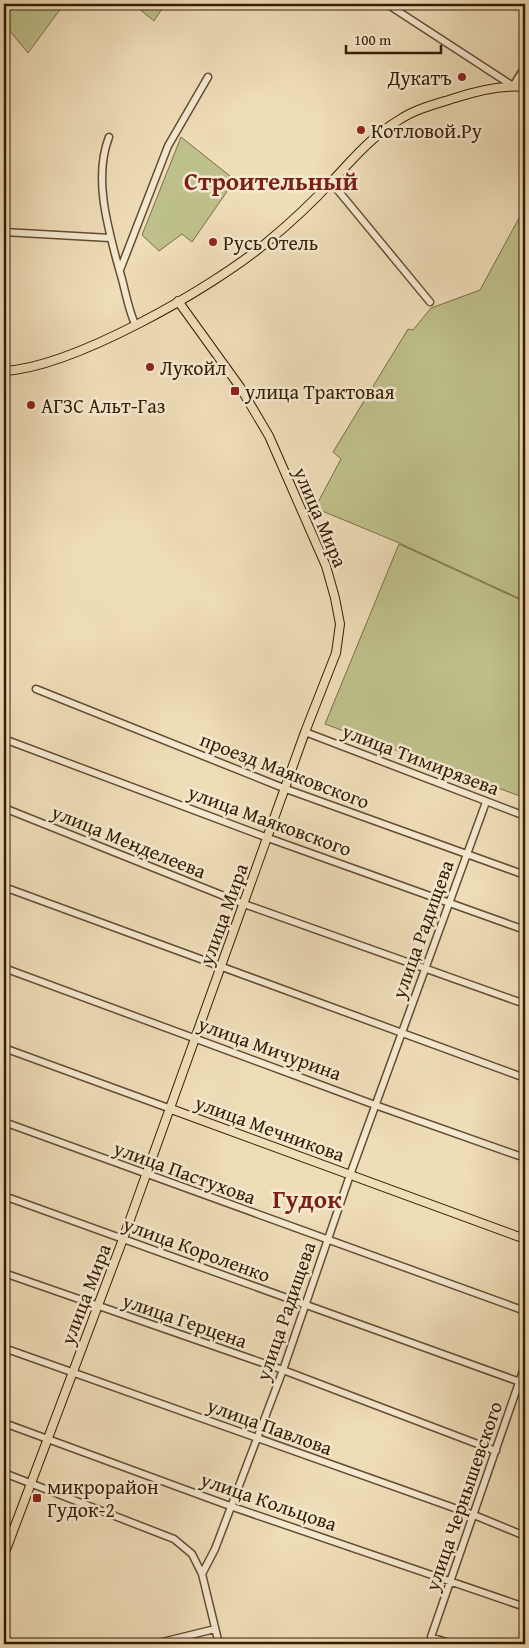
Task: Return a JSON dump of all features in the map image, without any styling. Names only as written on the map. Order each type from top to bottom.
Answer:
[{"type":"main road","points":[[4,371],[17,370],[86,349],[178,301],[223,274],[266,244],[331,182],[367,144],[399,119],[418,110],[472,93],[513,86],[525,87]]},
{"type":"main road","name":"улица Мира","points":[[4,1555],[171,1109],[305,732],[336,653],[340,624],[335,598],[322,557],[269,436],[240,387],[178,301]]},
{"type":"main road","name":"улица Мечникова","points":[[171,1109],[525,1239]]},
{"type":"street","points":[[387,4],[513,86],[525,67]]},
{"type":"street","points":[[120,270],[168,146],[208,77]]},
{"type":"street","points":[[109,137],[104,150],[102,172],[110,238],[120,270],[129,311],[135,324]]},
{"type":"street","points":[[331,182],[430,302]]},
{"type":"street","points":[[4,232],[110,238]]},
{"type":"street","name":"проезд Маяковского","points":[[36,689],[286,789],[525,875]]},
{"type":"street","name":"улица Тимирязева","points":[[305,732],[414,772],[525,816]]},
{"type":"street","name":"улица Маяковского","points":[[4,739],[268,838],[525,930]]},
{"type":"street","name":"улица Радищева","points":[[202,1574],[215,1549],[283,1370],[375,1105],[486,802]]},
{"type":"street","name":"улица Менделеева","points":[[4,808],[244,904],[525,1004]]},
{"type":"street","points":[[4,887],[525,1078]]},
{"type":"street","name":"улица Мичурина","points":[[4,968],[375,1105],[525,1158]]},
{"type":"street","name":"улица Мечникова","points":[[4,1048],[171,1109]]},
{"type":"street","name":"улица Пастухова","points":[[4,1122],[525,1312]]},
{"type":"street","name":"улица Короленко","points":[[4,1196],[520,1382]]},
{"type":"street","name":"улица Герцена","points":[[4,1273],[283,1370],[496,1451]]},
{"type":"street","name":"улица Павлова","points":[[4,1348],[474,1515],[525,1536]]},
{"type":"street","name":"улица Чернышевского","points":[[452,1644],[431,1637],[525,1366]]},
{"type":"street","name":"улица Кольцова","points":[[4,1424],[230,1506],[525,1607]]},
{"type":"street","points":[[4,1473],[32,1482],[174,1539],[192,1554],[202,1574],[219,1644]]},
{"type":"street","points":[[154,1644],[215,1629]]},
{"type":"green space","points":[[4,4],[64,4],[28,53],[4,24]]},
{"type":"green space","points":[[133,4],[165,4],[154,21]]},
{"type":"green space","points":[[181,137],[235,180],[192,242],[182,234],[159,251],[142,235]]},
{"type":"green space","points":[[525,207],[525,601],[397,542],[315,508],[341,459],[333,452],[408,329],[413,330],[431,308],[480,290]]},
{"type":"green space","points":[[399,544],[525,602],[525,798],[325,724]]},
{"type":"place","name":"Дукатъ","points":[[462,77]]},
{"type":"place","name":"Котловой.Ру","points":[[361,130]]},
{"type":"place","name":"Русь Отель","points":[[213,242]]},
{"type":"place","name":"Лукойл","points":[[150,367]]},
{"type":"place","name":"улица Трактовая","points":[[235,391]]},
{"type":"place","name":"АГЗС Альт-Газ","points":[[31,405]]},
{"type":"place","name":"микрорайон Гудок-2","points":[[37,1498]]},
{"type":"district","name":"Строительный","points":[[271,181]]},
{"type":"district","name":"Гудок","points":[[307,1199]]}]
